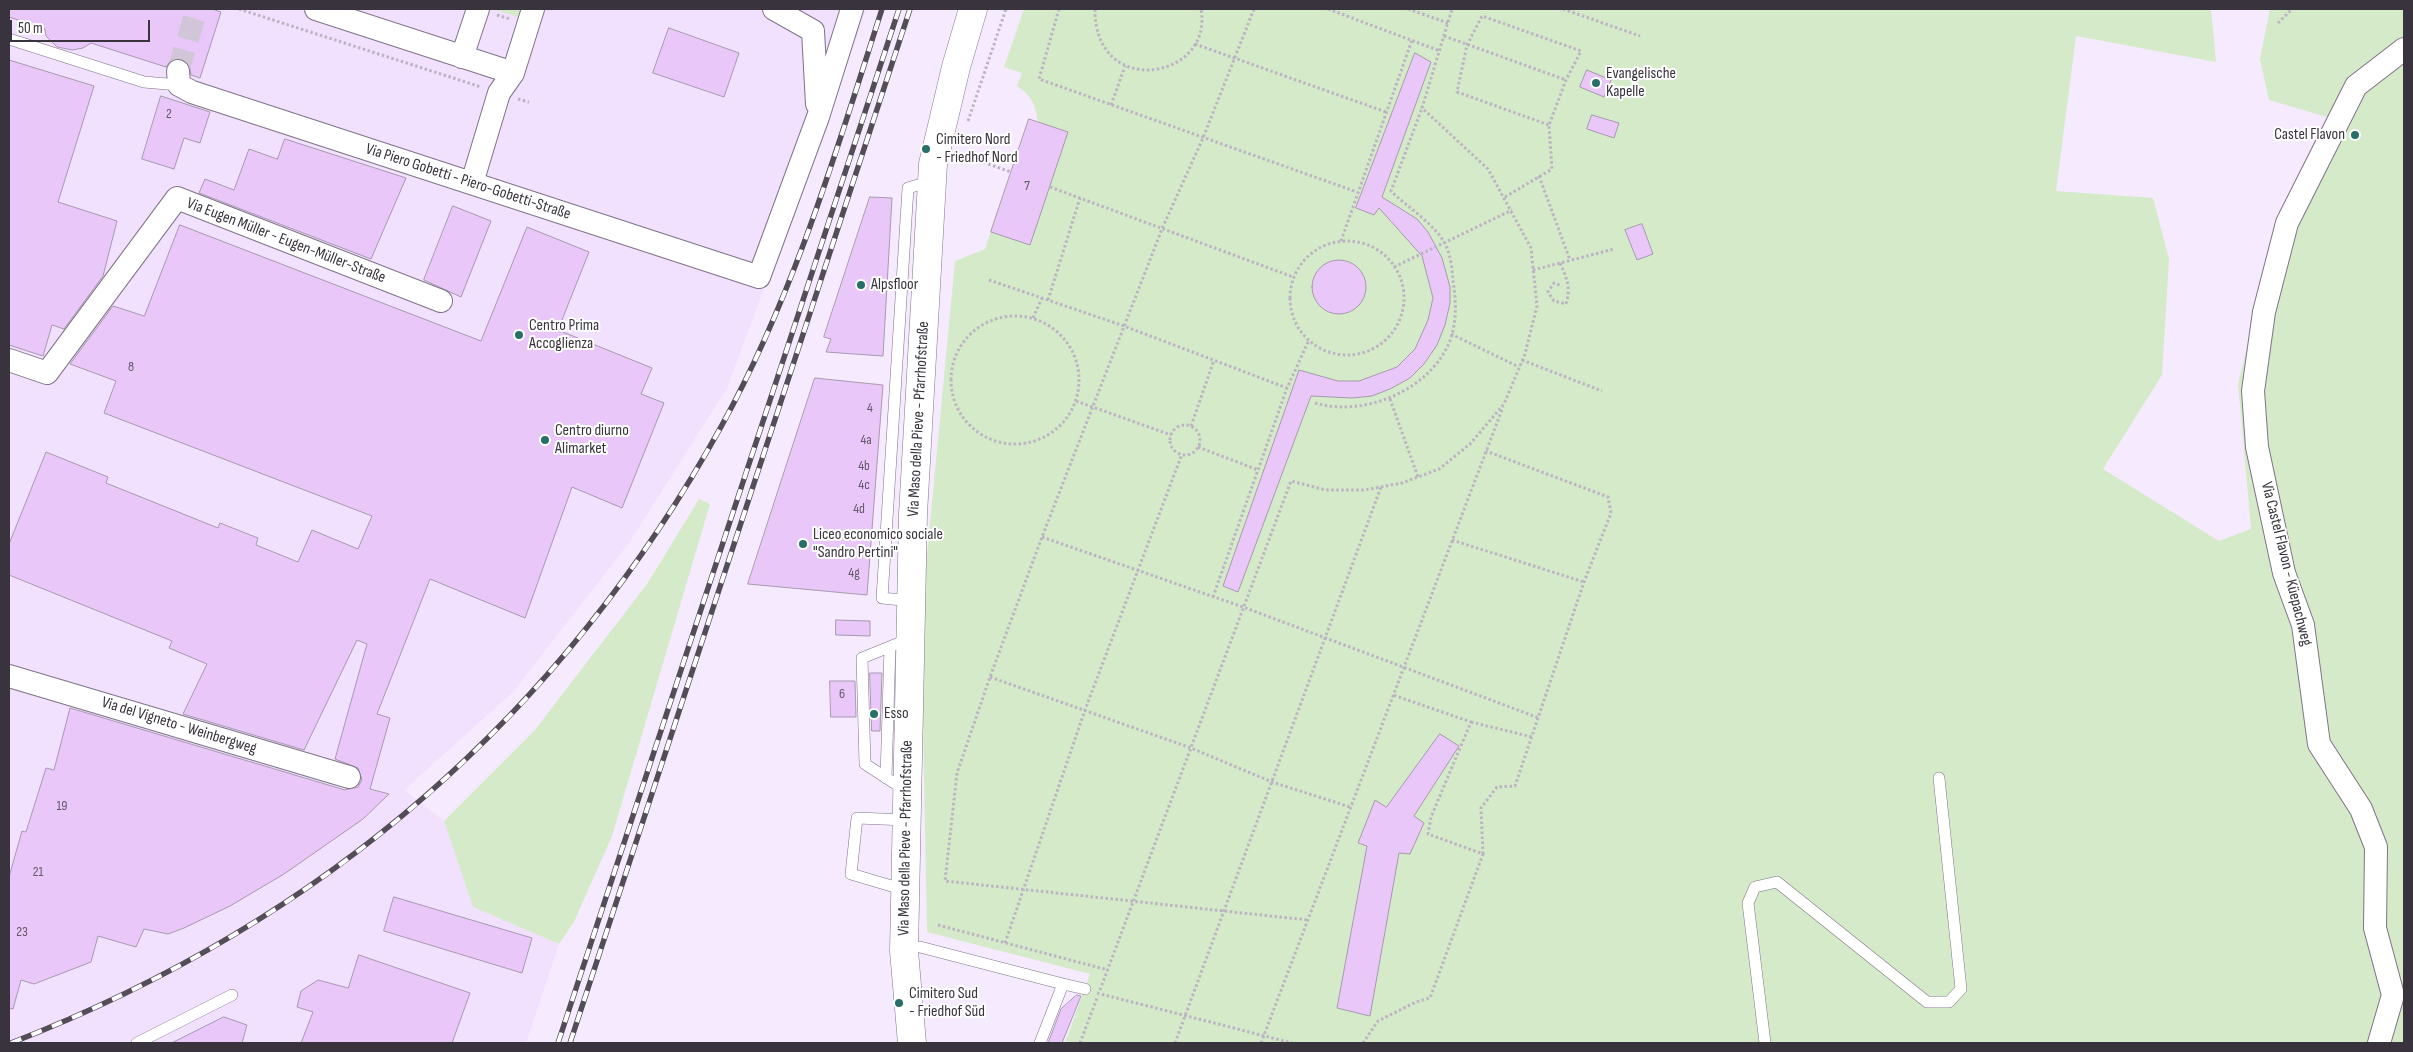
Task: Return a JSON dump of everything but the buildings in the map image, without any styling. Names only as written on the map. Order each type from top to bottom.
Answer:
[{"type":"street","points":[[316,9],[513,73]]},
{"type":"street","points":[[462,57],[478,9]]},
{"type":"street","points":[[774,9],[813,31],[818,118]]},
{"type":"street","points":[[818,118],[852,9]]},
{"type":"street","name":"Via Maso della Pieve - Pfarrhofstraße","points":[[912,1043],[904,951],[907,820],[897,785],[900,643],[911,601],[913,514],[908,377],[933,164],[946,107],[973,9]]},
{"type":"street","points":[[472,183],[499,93],[513,73],[530,17]]},
{"type":"street","name":"Via Castel Flavon - Küepachweg","points":[[2379,1043],[2393,995],[2375,928],[2376,847],[2361,809],[2319,744],[2303,625],[2284,572],[2257,447],[2253,390],[2264,312],[2287,223],[2356,86],[2404,49]]},
{"type":"street","name":"Via Piero Gobetti - Piero-Gobetti-Straße","points":[[179,78],[192,92],[759,277],[818,118]]},
{"type":"street","name":"Via Eugen Müller - Eugen-Müller-Straße","points":[[9,360],[47,373],[176,198],[441,301]]},
{"type":"street","name":"Via del Vigneto - Weinbergweg","points":[[9,676],[349,777]]},
{"type":"lane","points":[[9,39],[144,82],[179,78]]},
{"type":"lane","points":[[897,785],[865,764],[862,658],[900,643]]},
{"type":"lane","points":[[1765,1043],[1748,903],[1755,887],[1777,882],[1927,1002],[1949,1002],[1961,990],[1939,778]]},
{"type":"lane","points":[[905,890],[851,874],[857,818],[907,820]]},
{"type":"lane","points":[[920,947],[1084,989]]},
{"type":"lane","points":[[1040,1043],[1063,984]]},
{"type":"lane","points":[[137,1043],[232,995]]},
{"type":"path","points":[[239,9],[529,102]]},
{"type":"path","points":[[478,9],[530,17]]},
{"type":"path","points":[[1059,9],[1039,79],[1357,192]]},
{"type":"path","points":[[1095,9],[1095,25],[1100,42],[1110,56],[1125,66],[1140,70],[1156,70],[1172,66],[1185,57],[1195,44],[1201,28],[1201,9]]},
{"type":"path","points":[[1254,9],[1202,138],[1162,229],[1042,537],[990,677],[957,774],[945,881],[1308,920]]},
{"type":"path","points":[[1328,9],[1440,51]]},
{"type":"path","points":[[1408,9],[1448,23]]},
{"type":"path","points":[[1315,403],[1324,406],[1356,406],[1390,399],[1407,390],[1429,369],[1451,334],[1455,319],[1455,298],[1449,256],[1445,243],[1423,219],[1391,191],[1422,108],[1452,9]]},
{"type":"path","points":[[1563,9],[1640,36]]},
{"type":"path","points":[[2278,23],[2292,9]]},
{"type":"path","points":[[1505,197],[1552,169],[1549,125],[1566,80],[1581,51],[1482,16],[1467,45],[1457,92],[1549,125]]},
{"type":"path","points":[[1444,36],[1566,80]]},
{"type":"path","points":[[1340,241],[1412,40]]},
{"type":"path","points":[[1195,44],[1386,112]]},
{"type":"path","points":[[1111,105],[1125,66]]},
{"type":"path","points":[[1261,1043],[1504,404],[1520,367],[1537,306],[1531,248],[1505,197],[1488,169],[1422,108]]},
{"type":"path","points":[[960,154],[1012,172]]},
{"type":"path","points":[[1539,176],[1570,260]]},
{"type":"path","points":[[1050,187],[1293,277]]},
{"type":"path","points":[[1048,300],[1080,198]]},
{"type":"path","points":[[1394,267],[1512,210]]},
{"type":"path","points":[[1340,241],[1356,242],[1371,246],[1384,255],[1394,267],[1402,283],[1404,301],[1400,319],[1390,334],[1377,346],[1360,353],[1342,355],[1324,350],[1309,340],[1298,327],[1291,311],[1290,294],[1293,277],[1301,264],[1312,253],[1325,245],[1340,241]]},
{"type":"path","points":[[1533,270],[1614,248]]},
{"type":"path","points":[[1560,263],[1568,279],[1570,292],[1566,304],[1554,301],[1548,292],[1554,282],[1562,286]]},
{"type":"path","points":[[990,280],[1124,326],[1288,388]]},
{"type":"path","points":[[1034,318],[1042,298]]},
{"type":"path","points":[[1012,315],[1034,318],[1052,327],[1068,342],[1074,354],[1080,381],[1076,402],[1066,420],[1050,434],[1031,442],[1010,444],[983,435],[971,427],[957,410],[951,389],[951,368],[958,348],[972,331],[991,319],[1012,315]]},
{"type":"path","points":[[1451,334],[1520,367]]},
{"type":"path","points":[[1213,596],[1288,388],[1309,340]]},
{"type":"path","points":[[1191,426],[1214,360]]},
{"type":"path","points":[[1522,360],[1602,391]]},
{"type":"path","points":[[1390,399],[1418,477]]},
{"type":"path","points":[[1076,402],[1171,435]]},
{"type":"path","points":[[1080,1043],[1291,481],[1326,490],[1364,490],[1402,483],[1439,469],[1470,444],[1504,404]]},
{"type":"path","points":[[1181,426],[1191,426],[1198,433],[1198,447],[1191,453],[1182,454],[1171,445],[1171,435],[1181,426]]},
{"type":"path","points":[[1198,447],[1258,470]]},
{"type":"path","points":[[1363,1043],[1378,1021],[1416,1002],[1430,998],[1483,854],[1481,808],[1497,787],[1515,786],[1584,582],[1611,513],[1608,497],[1486,451]]},
{"type":"path","points":[[1005,943],[1085,710],[1182,454]]},
{"type":"path","points":[[1175,1043],[1381,487]]},
{"type":"path","points":[[1042,537],[1213,596],[1539,718]]},
{"type":"path","points":[[1452,540],[1584,582]]},
{"type":"path","points":[[990,677],[1191,748],[1272,782],[1350,807]]},
{"type":"path","points":[[1393,694],[1471,722],[1532,737]]},
{"type":"path","points":[[1471,722],[1431,817],[1428,834],[1483,854]]},
{"type":"path","points":[[938,926],[1108,970]]},
{"type":"path","points":[[1084,989],[1292,1043]]},
{"type":"shaded area","points":[[9,9],[866,9],[849,61],[727,388],[629,543],[513,692],[404,790],[444,821],[473,907],[559,944],[526,1043],[9,1043]]},
{"type":"green space","points":[[493,9],[524,9],[521,18]]},
{"type":"green space","points":[[1024,9],[2211,9],[2216,62],[2076,36],[2056,191],[2153,198],[2169,259],[2162,375],[2103,469],[2219,541],[2251,529],[2238,384],[2279,214],[2330,118],[2269,100],[2260,59],[2270,9],[2404,9],[2404,1043],[1065,1043],[1090,974],[927,932],[921,619],[955,261],[985,249],[1029,119],[1038,122],[1032,101],[1017,86],[1022,73],[1004,67]]},
{"type":"green space","points":[[699,499],[710,504],[612,836],[574,922],[559,944],[473,907],[444,821],[534,731],[647,584]]},
{"type":"tunnel","points":[[178,71],[197,9]]},
{"type":"railway","points":[[11,1043],[124,994],[231,937],[330,872],[423,798],[508,717],[586,628],[658,531],[722,425],[748,376],[771,325],[812,221],[882,9]]},
{"type":"railway","points":[[558,1043],[899,9]]},
{"type":"railway","points":[[570,1043],[910,9]]},
{"type":"place","name":"Evangelische Kapelle","points":[[1596,83]]},
{"type":"place","name":"Castel Flavon","points":[[2355,135]]},
{"type":"place","name":"Cimitero Nord - Friedhof Nord","points":[[926,149]]},
{"type":"place","name":"Alpsfloor","points":[[861,285]]},
{"type":"place","name":"Centro Prima Accoglienza","points":[[519,335]]},
{"type":"place","name":"Centro diurno Alimarket","points":[[545,440]]},
{"type":"place","name":"Liceo economico sociale \"Sandro Pertini\"","points":[[803,544]]},
{"type":"place","name":"Esso","points":[[874,714]]},
{"type":"place","name":"Cimitero Sud - Friedhof Süd","points":[[899,1003]]}]
